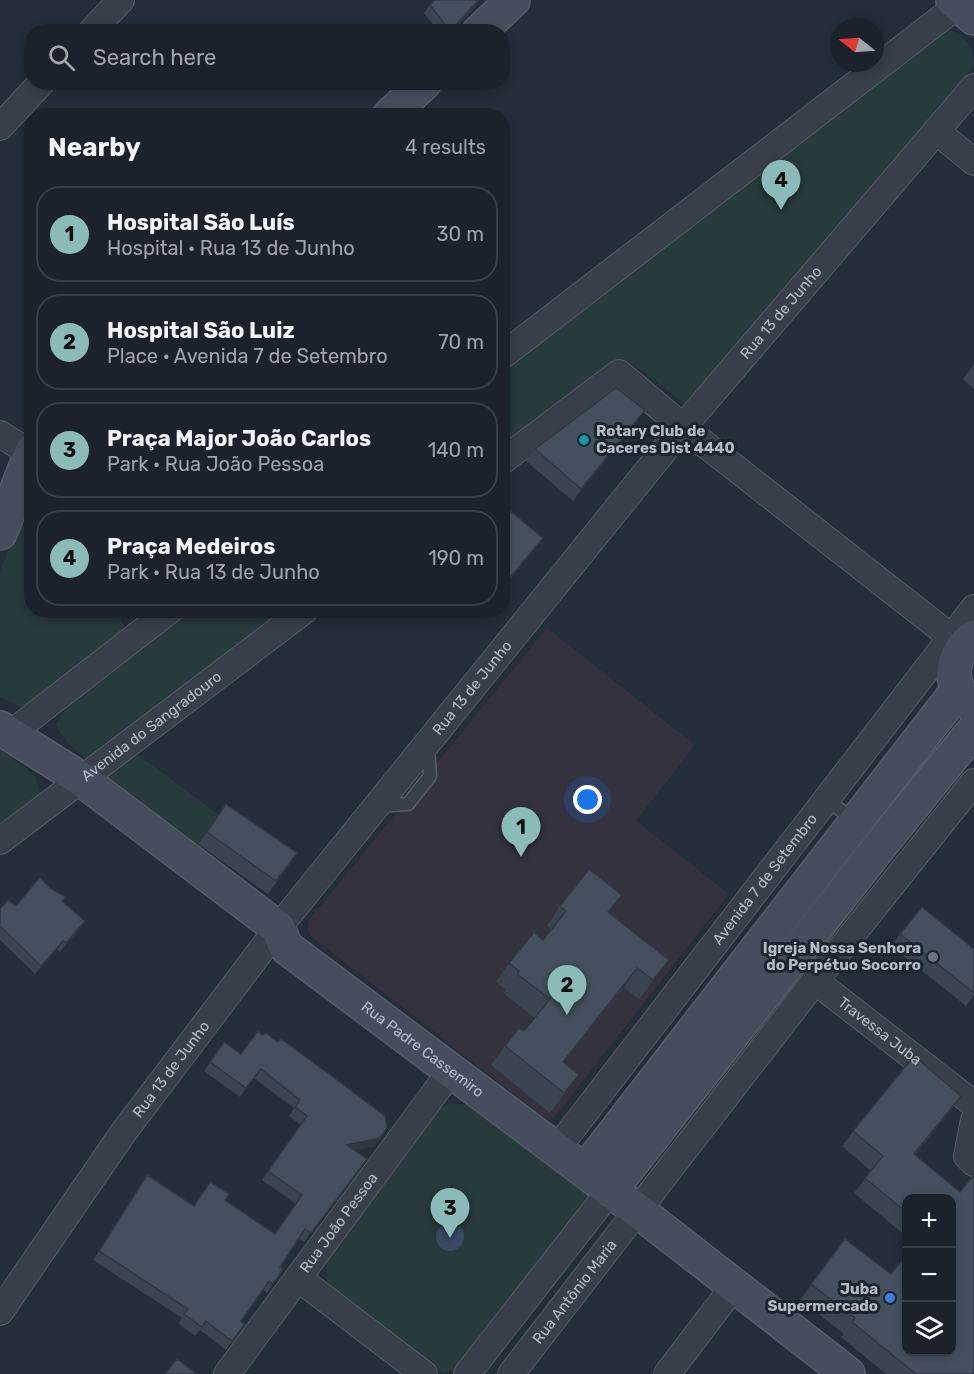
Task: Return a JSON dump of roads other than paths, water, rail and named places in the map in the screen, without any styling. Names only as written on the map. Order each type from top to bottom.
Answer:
[{"type":"main road","points":[[397,108],[416,90]]},
{"type":"main road","points":[[0,533],[24,470]]},
{"type":"main road","points":[[963,639],[954,666],[966,698]]},
{"type":"main road","name":"Avenida 7 de Setembro","points":[[598,1181],[690,1115],[751,982],[856,822],[966,698]]},
{"type":"main road","name":"Avenida 7 de Setembro","points":[[598,1181],[637,1075],[751,982],[896,853],[974,730]]},
{"type":"main road","name":"Rua Padre Cassemiro","points":[[5,731],[81,779],[278,928],[286,946],[637,1210],[848,1374]]},
{"type":"street","points":[[98,24],[121,0]]},
{"type":"street","points":[[510,350],[963,6]]},
{"type":"street","name":"Rua 13 de Junho","points":[[0,1312],[123,1133],[278,928],[683,427],[974,87]]},
{"type":"street","points":[[0,127],[35,90]]},
{"type":"street","points":[[936,132],[974,162]]},
{"type":"street","points":[[510,455],[619,373],[683,427],[963,639]]},
{"type":"street","points":[[0,434],[24,448]]},
{"type":"street","name":"Avenida 7 de Setembro","points":[[974,608],[963,639],[826,800],[751,982],[815,981],[896,853],[974,782]]},
{"type":"street","points":[[5,731],[159,618]]},
{"type":"street","name":"Avenida do Sangradouro","points":[[0,841],[294,618]]},
{"type":"street","name":"Travessa Juba","points":[[815,981],[974,1104]]},
{"type":"street","name":"Rua João Pessoa","points":[[227,1374],[451,1071]]},
{"type":"street","name":"Avenida 7 de Setembro","points":[[556,1150],[637,1075]]},
{"type":"street","name":"Avenida 7 de Setembro","points":[[637,1210],[690,1115]]},
{"type":"street","points":[[974,1120],[967,1156],[974,1163]]},
{"type":"street","points":[[467,1374],[598,1181]]},
{"type":"street","name":"Rua Antônio Maria","points":[[511,1374],[637,1210]]},
{"type":"street","points":[[298,1278],[424,1374]]},
{"type":"street","points":[[667,1374],[735,1285]]},
{"type":"lane","points":[[826,800],[856,822]]},
{"type":"water","points":[[450,1223],[460,1227],[464,1237],[460,1247],[450,1251],[440,1247],[436,1237],[440,1227]]},
{"type":"place","name":"Praça Medeiros","points":[[781,210]]},
{"type":"place","name":"Rotary Club de Caceres Dist 4440","points":[[584,440]]},
{"type":"place","name":"Hospital São Luís","points":[[521,857]]},
{"type":"place","name":"Igreja Nossa Senhora do Perpétuo Socorro","points":[[933,957]]},
{"type":"place","name":"Hospital São Luiz","points":[[567,1015]]},
{"type":"place","name":"Praça Major João Carlos","points":[[450,1238]]},
{"type":"place","name":"Juba Supermercado","points":[[890,1298]]}]
